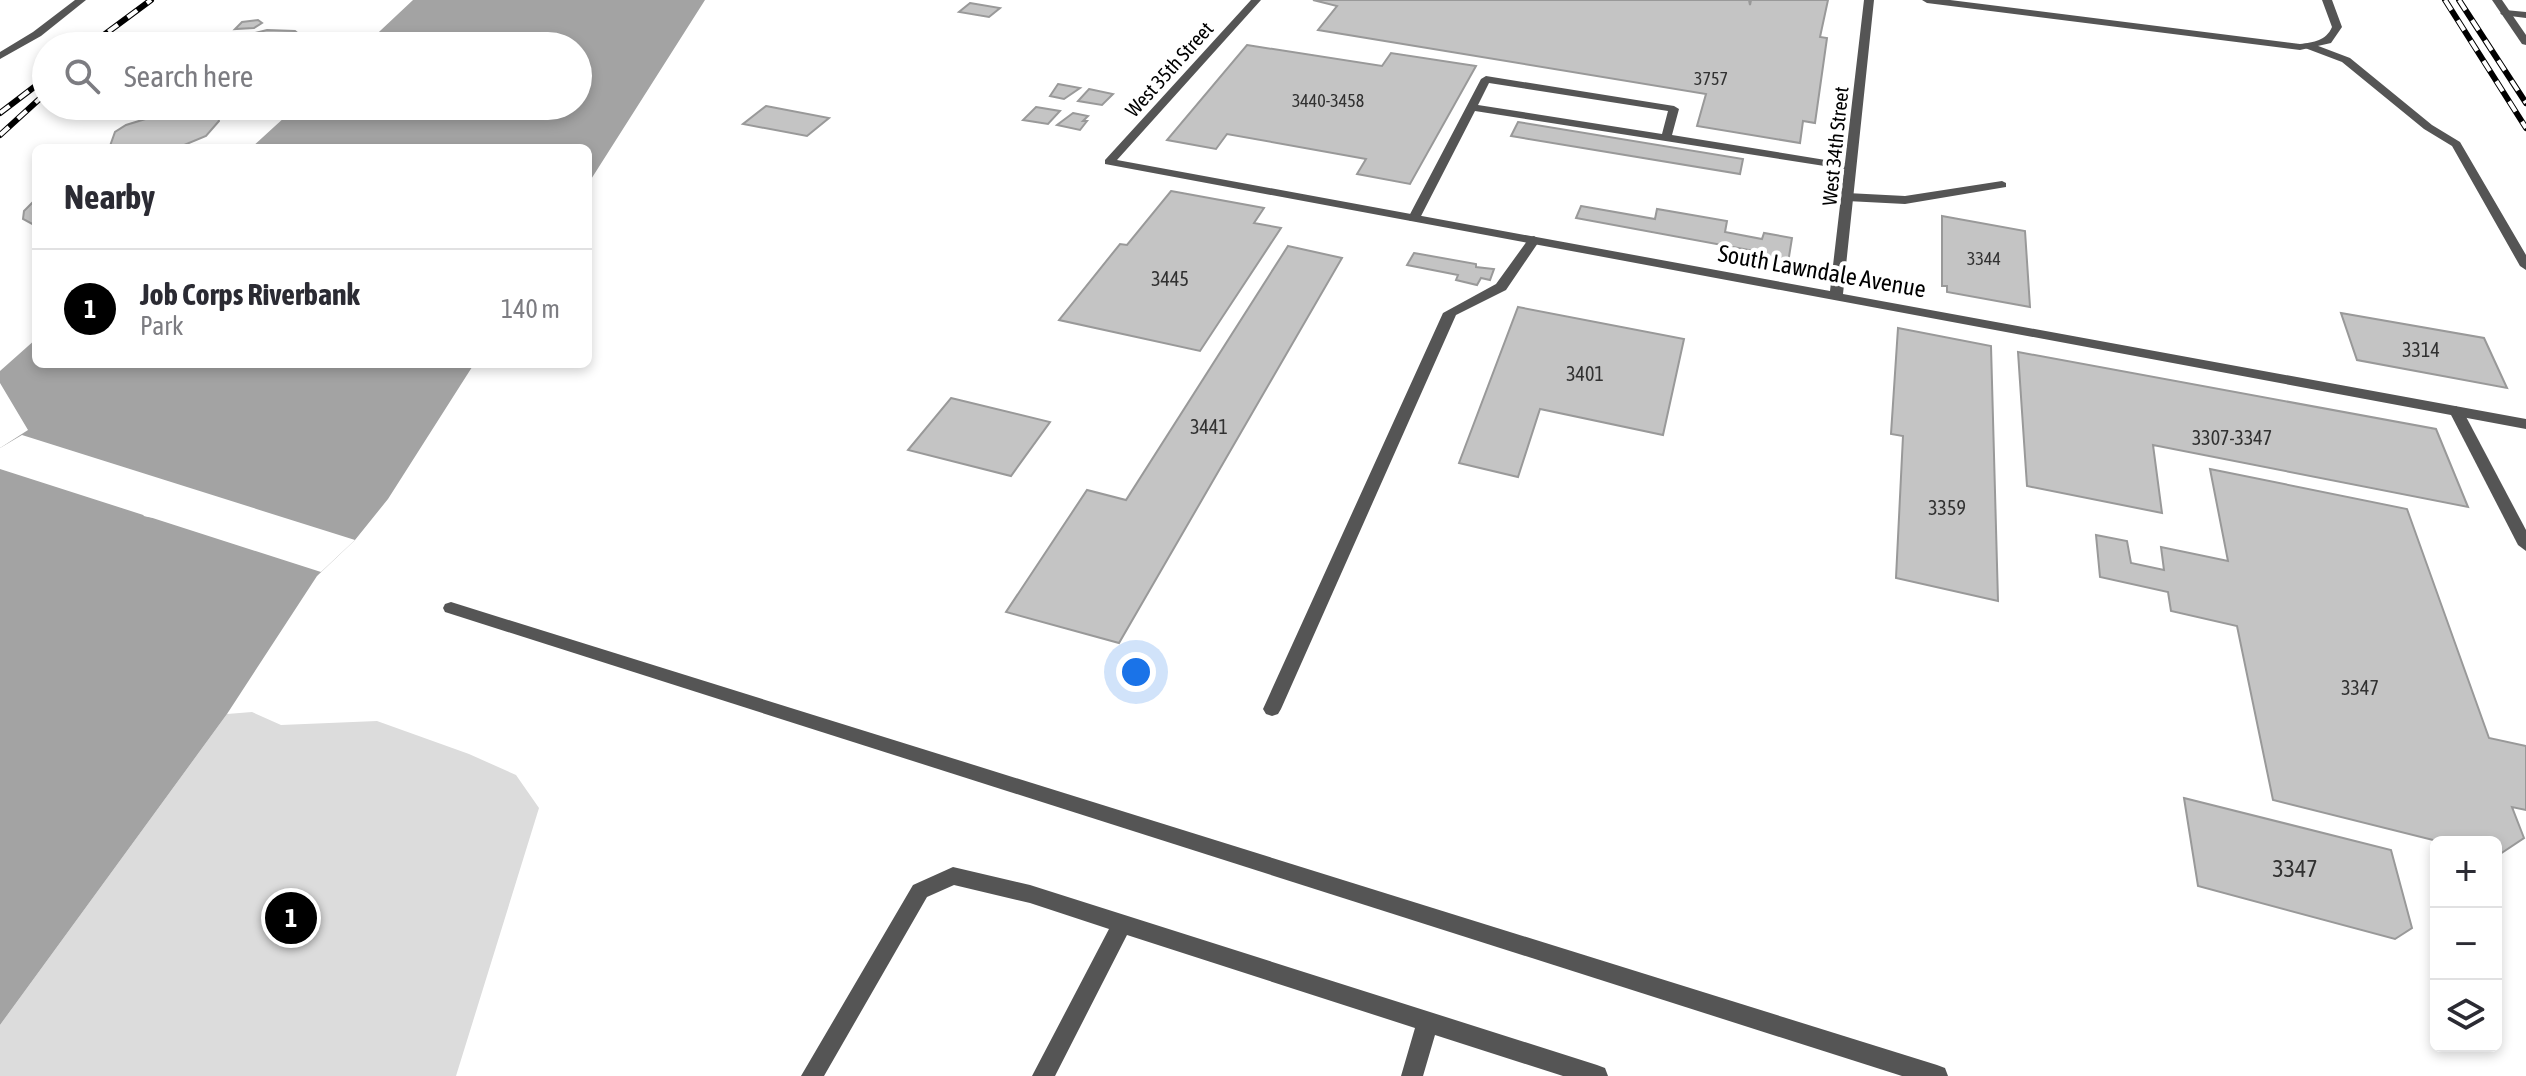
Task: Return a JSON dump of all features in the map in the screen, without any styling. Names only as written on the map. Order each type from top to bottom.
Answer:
[{"type":"street","points":[[40,32],[81,0]]},
{"type":"street","name":"West 35th Street","points":[[1109,162],[1256,0]]},
{"type":"street","name":"West 34th Street","points":[[1836,296],[1869,0]]},
{"type":"street","points":[[1927,0],[2257,43],[2309,46],[2328,42],[2334,37],[2337,27],[2327,0]]},
{"type":"street","points":[[2497,0],[2526,42]]},
{"type":"street","points":[[2505,13],[2526,15]]},
{"type":"street","points":[[0,56],[32,37]]},
{"type":"street","points":[[2309,46],[2346,60],[2428,127],[2456,144],[2526,266]]},
{"type":"street","points":[[1414,218],[1486,79],[1674,109],[1666,138]]},
{"type":"street","points":[[1472,107],[1850,167]]},
{"type":"street","name":"South Lawndale Avenue","points":[[1109,162],[2526,424]]},
{"type":"street","points":[[1847,197],[1905,200],[2002,185]]},
{"type":"street","points":[[1272,709],[1450,313],[1501,287],[1534,240]]},
{"type":"street","points":[[2456,411],[2526,545]]},
{"type":"street","points":[[451,608],[1937,1076]]},
{"type":"street","points":[[812,1076],[920,891],[953,876],[1030,894],[1597,1076]]},
{"type":"street","points":[[1043,1076],[1122,924]]},
{"type":"street","points":[[1412,1076],[1428,1022]]},
{"type":"shaded area","points":[[413,0],[705,0],[592,178],[592,144],[255,144],[282,120],[592,120],[592,32],[379,32]]},
{"type":"shaded area","points":[[32,343],[32,368],[471,368],[388,499],[355,540],[317,576],[227,714],[0,1025],[0,448],[28,430],[0,383],[0,371]],"holes":[[[182,486],[194,494],[177,509],[159,517],[144,516],[141,512],[144,502]]]},
{"type":"shaded area","points":[[252,712],[281,725],[377,721],[469,754],[516,775],[539,808],[456,1076],[0,1076],[0,1025],[227,714]]},
{"type":"pier","points":[[22,435],[355,540],[321,572],[0,469],[0,448]],"holes":[[[175,491],[187,491],[189,497],[181,505],[165,512],[145,511],[152,500]]]},
{"type":"building","points":[[1313,0],[1749,0],[1750,5],[1751,0],[1828,0],[1820,37],[1827,38],[1815,123],[1803,121],[1800,143],[1697,126],[1706,94],[1318,30],[1337,6]]},
{"type":"building","points":[[970,3],[1000,8],[989,17],[959,12]]},
{"type":"building","points":[[258,20],[262,23],[254,28],[235,29],[242,22]]},
{"type":"building","points":[[267,30],[296,32],[259,32]]},
{"type":"building","points":[[1247,45],[1382,66],[1391,53],[1476,66],[1410,184],[1357,174],[1366,159],[1227,134],[1216,149],[1167,140]]},
{"type":"building","points":[[1058,84],[1080,88],[1064,99],[1050,96]]},
{"type":"building","points":[[1089,89],[1113,94],[1102,105],[1078,101]]},
{"type":"building","points":[[766,106],[829,118],[807,136],[743,124]]},
{"type":"building","points":[[1036,107],[1060,111],[1048,124],[1023,120]]},
{"type":"building","points":[[1073,113],[1088,116],[1080,130],[1057,125]]},
{"type":"building","points":[[142,120],[219,121],[206,136],[187,144],[111,144],[115,132]]},
{"type":"building","points":[[1518,122],[1743,159],[1740,174],[1511,136]]},
{"type":"building","points":[[1171,191],[1264,208],[1254,223],[1281,228],[1200,351],[1059,320],[1120,244],[1127,245]]},
{"type":"building","points":[[32,203],[32,224],[23,219],[24,211]]},
{"type":"building","points":[[1581,206],[1655,219],[1657,209],[1727,221],[1725,232],[1762,239],[1764,233],[1792,238],[1788,263],[1759,258],[1760,252],[1576,218]]},
{"type":"building","points":[[1942,216],[2025,231],[2030,307],[1947,292],[1947,286],[1942,286]]},
{"type":"building","points":[[1288,246],[1342,258],[1119,643],[1006,612],[1087,490],[1126,500]]},
{"type":"building","points":[[1414,253],[1494,269],[1490,280],[1481,278],[1477,285],[1456,280],[1458,275],[1407,265]]},
{"type":"building","points":[[1518,307],[1684,339],[1663,435],[1540,409],[1518,477],[1459,463]]},
{"type":"building","points":[[2341,313],[2484,338],[2507,388],[2357,360]]},
{"type":"building","points":[[1898,328],[1991,346],[1998,601],[1896,578],[1903,436],[1891,434]]},
{"type":"building","points":[[2018,352],[2436,429],[2468,507],[2153,445],[2162,513],[2027,486]]},
{"type":"building","points":[[951,398],[1050,422],[1011,476],[908,450]]},
{"type":"building","points":[[2210,469],[2407,509],[2489,738],[2526,746],[2526,810],[2512,807],[2524,838],[2502,853],[2502,836],[2430,836],[2430,839],[2273,800],[2237,626],[2171,611],[2168,592],[2100,577],[2096,535],[2127,541],[2131,563],[2164,570],[2161,547],[2228,561]]},
{"type":"building","points":[[2184,798],[2391,850],[2412,928],[2395,939],[2198,886]]},
{"type":"railway","points":[[108,32],[151,0]]},
{"type":"railway","points":[[2445,0],[2526,128]]},
{"type":"railway","points":[[2459,0],[2526,103]]},
{"type":"railway","points":[[0,113],[32,89]]},
{"type":"railway","points":[[0,135],[32,106]]},
{"type":"place","name":"Job Corps Riverbank","points":[[291,918]]}]
